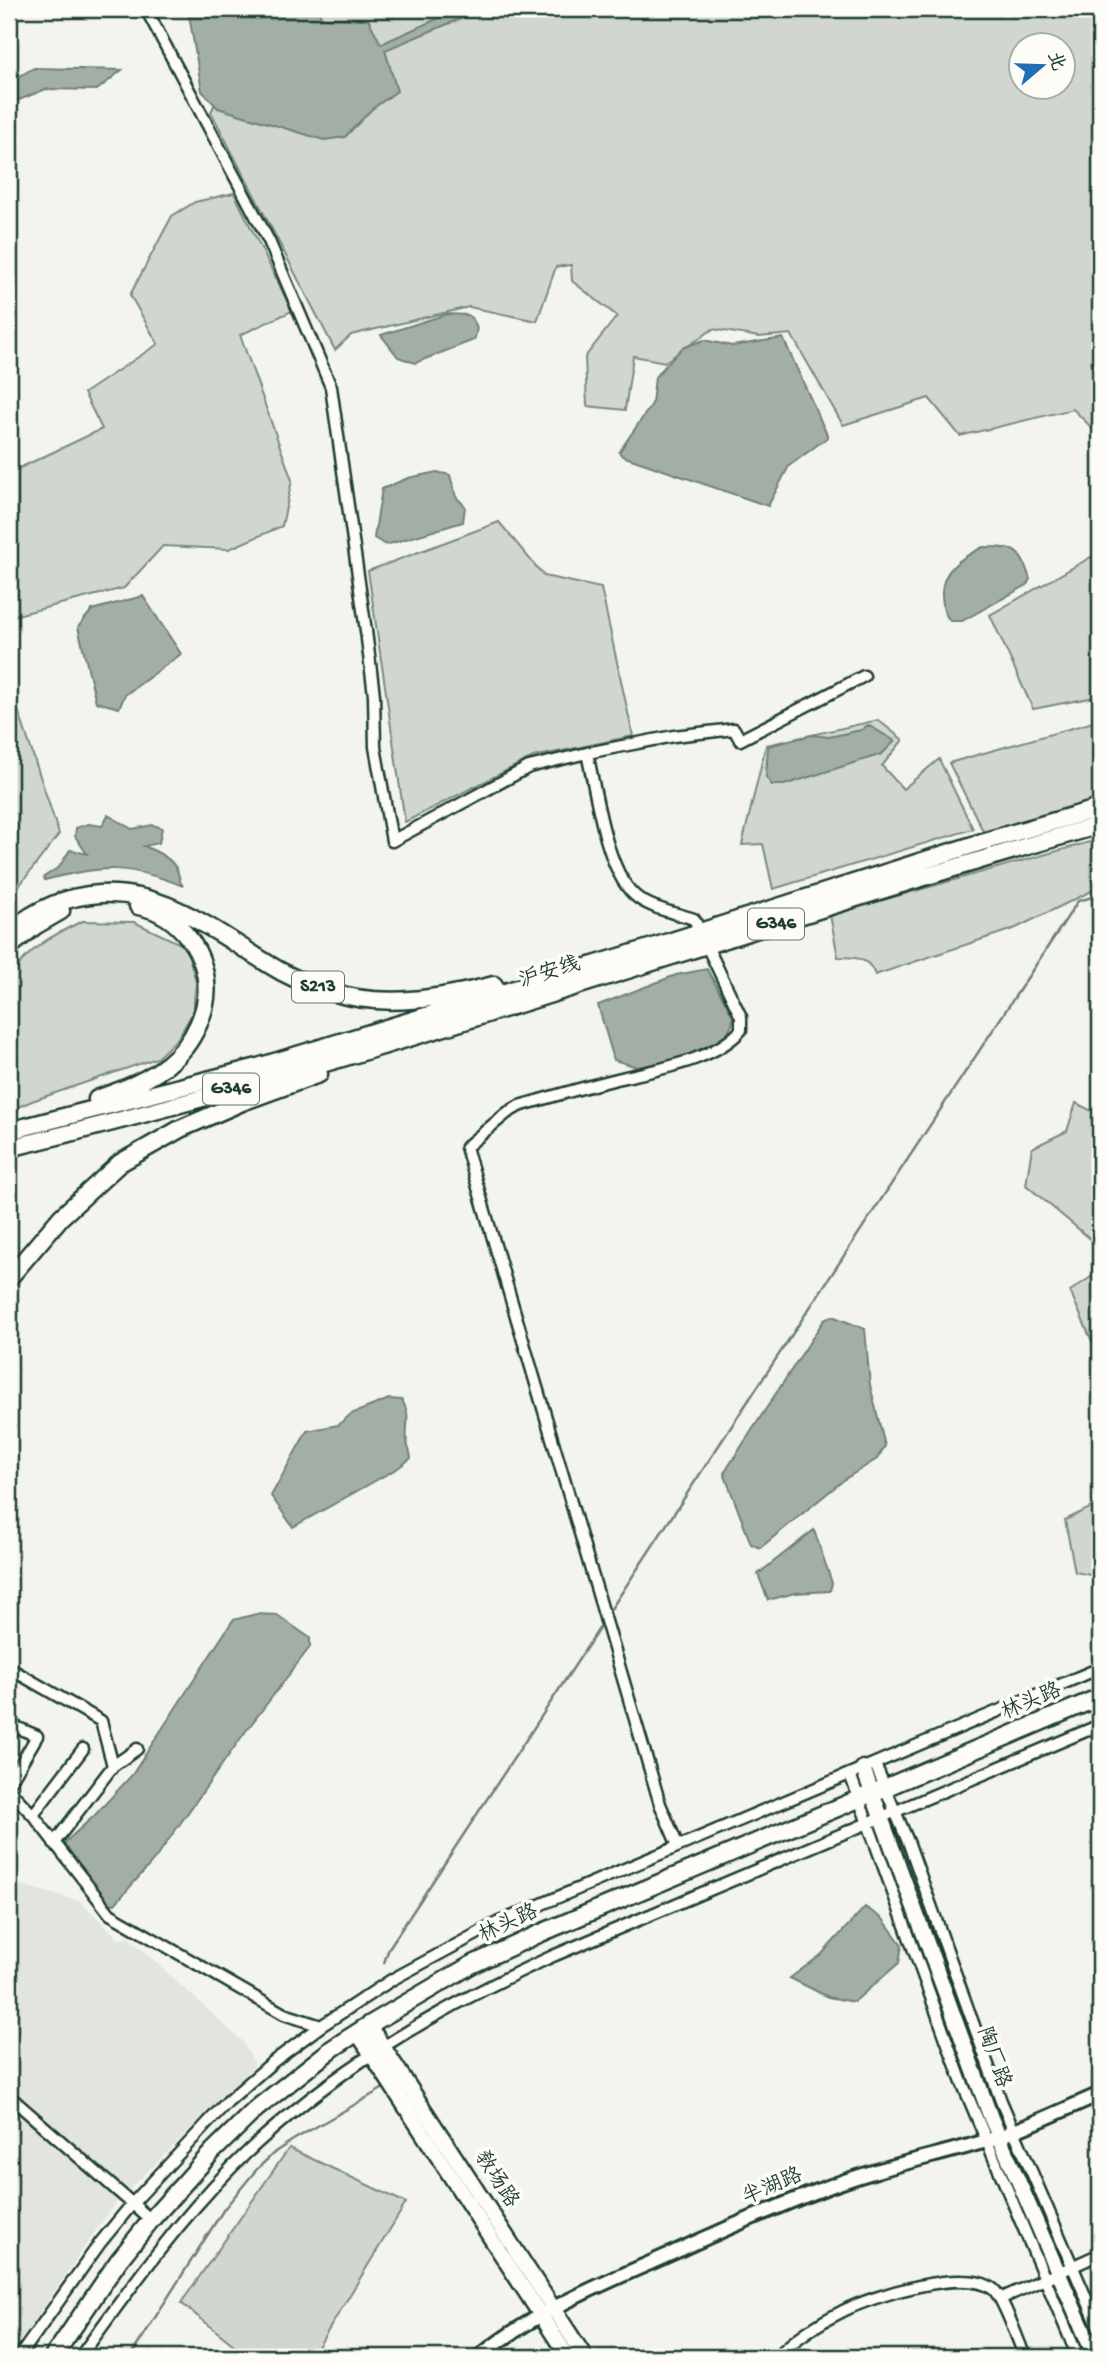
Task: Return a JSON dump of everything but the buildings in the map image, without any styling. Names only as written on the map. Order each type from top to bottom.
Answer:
[{"type":"main road","name":"沪安线","points":[[9,1148],[254,1083],[453,1026],[982,842],[1100,808]]},
{"type":"main road","name":"沪安线","points":[[9,1130],[258,1067],[653,947],[703,939],[1100,825]]},
{"type":"main road","name":"S213","points":[[9,932],[27,917],[57,902],[86,895],[117,893],[143,897],[171,905],[212,927],[284,973],[334,993],[383,1000],[426,998],[477,989],[653,947]]},
{"type":"main road","points":[[9,947],[35,926],[61,911],[89,904],[144,907],[165,916],[186,933],[203,968],[206,997],[199,1023],[184,1048],[160,1070],[132,1087],[9,1130]]},
{"type":"main road","points":[[9,1279],[61,1217],[120,1163],[180,1129],[242,1102],[453,1026]]},
{"type":"main road","name":"林头路","points":[[53,2357],[119,2260],[213,2151],[256,2109],[333,2048],[363,2029],[471,1965],[541,1933],[1100,1697]]},
{"type":"main road","name":"陶厂路","points":[[862,1769],[992,2138],[1059,2272],[1095,2357]]},
{"type":"main road","name":"教场路","points":[[363,2029],[547,2312],[585,2357]]},
{"type":"main road","name":"教场路","points":[[547,2312],[568,2357]]},
{"type":"street","points":[[146,9],[269,241],[331,387],[371,669],[374,747],[392,841],[529,767],[587,752],[674,736],[734,729],[740,740],[864,676]]},
{"type":"street","points":[[587,752],[609,848],[626,886],[644,902],[694,919],[741,1017],[741,1030],[732,1041],[678,1065],[519,1106],[466,1147],[660,1804],[678,1846]]},
{"type":"street","points":[[9,1668],[101,1721],[113,1766]]},
{"type":"street","points":[[19,2357],[100,2243],[132,2204],[228,2101],[274,2061],[321,2026],[393,1979],[457,1942],[497,1923],[1100,1668]]},
{"type":"street","points":[[9,1724],[37,1736],[9,1784]]},
{"type":"street","points":[[80,2357],[164,2244],[233,2166],[309,2099],[377,2051],[490,1984],[1100,1725]]},
{"type":"street","points":[[33,1815],[83,1749]]},
{"type":"street","points":[[54,1843],[113,1766],[137,1749]]},
{"type":"street","points":[[9,1790],[33,1815],[102,1906],[119,1921],[284,2014],[321,2026]]},
{"type":"street","points":[[881,1817],[1100,2330]]},
{"type":"street","name":"半湖路","points":[[478,2357],[501,2339],[547,2312],[724,2230],[821,2189],[992,2138],[1100,2094]]},
{"type":"street","points":[[9,2096],[151,2220]]},
{"type":"street","points":[[992,2138],[1078,2357]]},
{"type":"street","points":[[1000,2299],[1100,2254]]},
{"type":"street","points":[[777,2357],[824,2322],[854,2306],[887,2295],[948,2282],[972,2281],[991,2288],[1000,2299],[1025,2357]]},
{"type":"shaded area","points":[[188,9],[316,9],[323,18],[368,19],[381,44],[459,9],[484,9],[385,50],[397,91],[372,109],[345,137],[324,140],[218,108],[202,91]]},
{"type":"shaded area","points":[[259,9],[1100,9],[1100,436],[1073,409],[960,436],[929,398],[843,425],[791,334],[759,337],[713,329],[665,362],[633,356],[625,410],[587,406],[585,357],[617,316],[572,281],[571,265],[556,267],[537,321],[469,307],[351,335],[335,350],[211,112]]},
{"type":"shaded area","points":[[34,68],[122,70],[97,90],[46,89],[9,104],[9,82]]},
{"type":"shaded area","points":[[234,193],[292,311],[240,335],[292,480],[282,526],[229,549],[163,546],[124,588],[9,617],[9,473],[102,429],[84,393],[158,344],[130,295],[172,216],[195,202]]},
{"type":"shaded area","points":[[447,314],[468,315],[477,329],[474,340],[415,363],[398,357],[381,335]]},
{"type":"shaded area","points":[[783,338],[828,437],[789,466],[768,506],[622,456],[619,452],[652,404],[655,377],[682,348],[704,340],[732,346]]},
{"type":"shaded area","points":[[437,472],[450,475],[456,497],[465,506],[463,522],[386,545],[374,538],[382,489],[408,478]]},
{"type":"shaded area","points":[[499,522],[544,576],[601,588],[633,736],[533,757],[405,822],[368,571]]},
{"type":"shaded area","points":[[983,547],[1015,551],[1023,561],[1030,579],[1027,585],[962,621],[950,621],[945,612],[942,595],[945,578],[961,560]]},
{"type":"shaded area","points":[[1100,552],[1100,696],[1033,709],[990,615]]},
{"type":"shaded area","points":[[143,596],[181,654],[125,695],[119,708],[96,702],[78,627],[92,610]]},
{"type":"shaded area","points":[[9,682],[59,834],[9,899]]},
{"type":"shaded area","points":[[878,720],[903,740],[882,766],[903,789],[939,759],[973,829],[773,889],[763,844],[742,845],[766,745]]},
{"type":"shaded area","points":[[1100,720],[1100,801],[984,833],[949,763]]},
{"type":"shaded area","points":[[868,725],[895,741],[882,754],[784,785],[772,785],[766,777],[768,746],[812,735],[829,737],[861,730]]},
{"type":"shaded area","points":[[108,815],[132,829],[153,825],[162,828],[159,843],[144,846],[171,861],[183,886],[130,870],[115,869],[45,880],[44,877],[59,867],[70,850],[87,854],[75,836],[76,828],[88,824],[102,826]]},
{"type":"shaded area","points":[[1100,839],[1100,887],[1016,928],[875,975],[865,961],[838,957],[830,915]]},
{"type":"shaded area","points":[[83,921],[134,922],[183,945],[196,982],[193,1012],[178,1038],[157,1058],[32,1101],[9,1115],[9,981],[31,952],[61,931]]},
{"type":"shaded area","points":[[707,969],[733,1016],[732,1025],[725,1038],[678,1060],[637,1067],[614,1060],[598,1005],[676,975]]},
{"type":"shaded area","points":[[1076,1103],[1100,1115],[1100,1247],[1026,1185],[1032,1148],[1067,1131]]},
{"type":"shaded area","points":[[1100,1271],[1100,1344],[1094,1346],[1070,1291]]},
{"type":"shaded area","points":[[832,1316],[865,1329],[870,1385],[885,1446],[877,1459],[845,1479],[760,1548],[751,1544],[724,1473],[824,1320]]},
{"type":"shaded area","points":[[389,1399],[402,1400],[405,1406],[407,1443],[411,1458],[293,1527],[271,1496],[307,1431],[338,1425],[351,1414]]},
{"type":"shaded area","points":[[1100,1503],[1100,1577],[1075,1572],[1065,1520]]},
{"type":"shaded area","points":[[814,1530],[832,1583],[830,1591],[795,1593],[768,1600],[758,1574]]},
{"type":"shaded area","points":[[256,1614],[277,1615],[310,1638],[310,1647],[243,1735],[155,1859],[115,1904],[102,1902],[61,1846],[95,1815],[132,1775],[233,1620]]},
{"type":"shaded area","points":[[13,1883],[80,1901],[120,1940],[127,1936],[243,2042],[255,2065],[112,2207],[10,2357],[9,1888]]},
{"type":"shaded area","points":[[865,1907],[883,1919],[902,1945],[899,1963],[854,2002],[828,1997],[790,1978],[821,1955]]},
{"type":"shaded area","points":[[289,2148],[406,2203],[312,2357],[249,2357],[181,2303]]},
{"type":"waterway","points":[[607,1615],[1078,901],[1100,895]]},
{"type":"waterway","points":[[384,1963],[389,1948],[604,1621]]},
{"type":"waterway","points":[[130,2357],[224,2209],[257,2169],[293,2140],[382,2089],[384,2085]]}]
